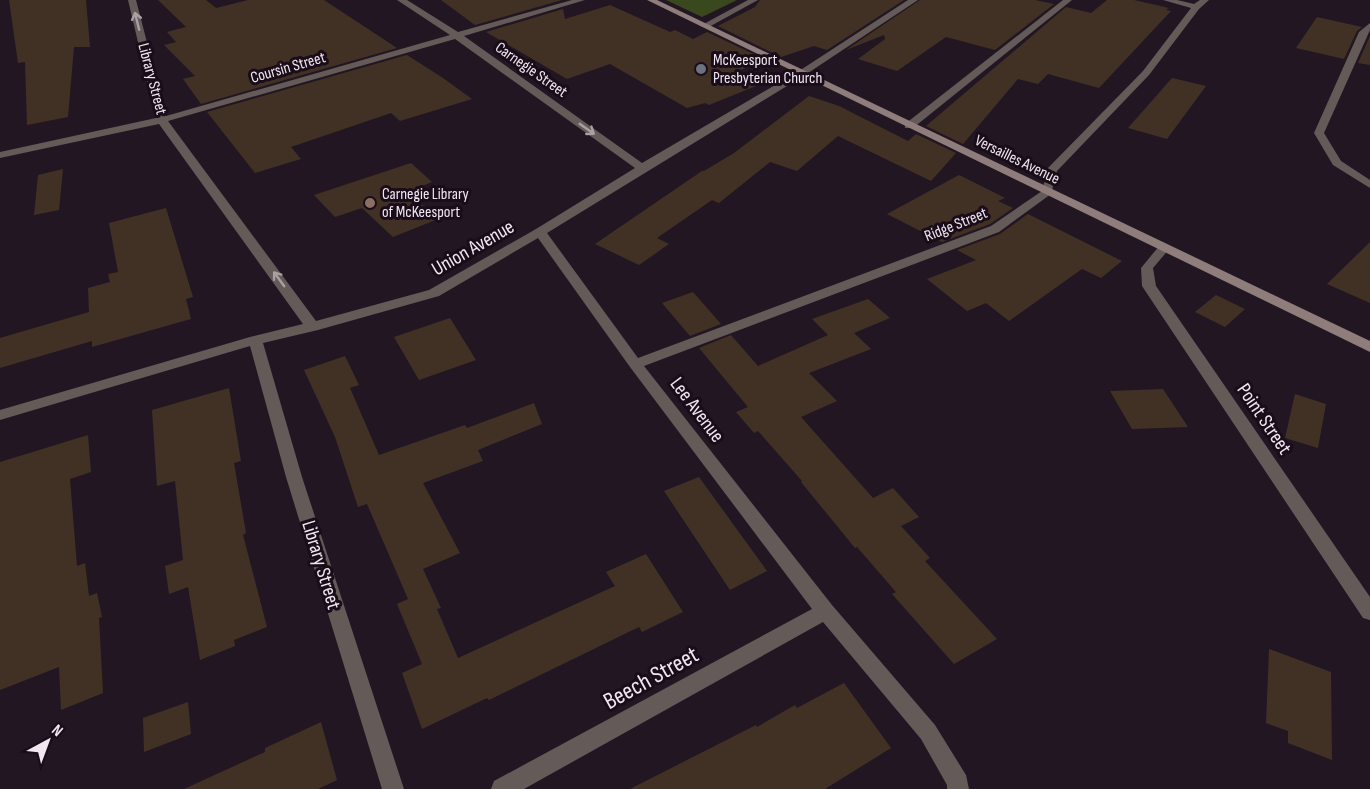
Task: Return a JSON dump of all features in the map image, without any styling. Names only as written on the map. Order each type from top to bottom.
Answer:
[{"type":"street","name":"Library Street","points":[[132,0],[162,120],[313,327]]},
{"type":"street","name":"Carnegie Street","points":[[401,0],[456,35],[642,168]]},
{"type":"street","name":"Coursin Street","points":[[0,155],[162,120],[581,0]]},
{"type":"street","name":"Versailles Avenue","points":[[651,0],[1370,347]]},
{"type":"street","points":[[704,26],[754,0]]},
{"type":"street","name":"Union Avenue","points":[[0,415],[255,340],[313,327],[434,293],[540,232],[802,73],[914,0]]},
{"type":"street","points":[[909,126],[1068,0]]},
{"type":"street","points":[[1167,0],[1201,3]]},
{"type":"street","points":[[1047,192],[1052,170],[1146,74],[1201,3]]},
{"type":"street","points":[[1370,26],[1363,32],[1319,133],[1338,162],[1370,185]]},
{"type":"street","name":"Ridge Street","points":[[636,364],[995,229],[1047,192]]},
{"type":"street","name":"Lee Avenue","points":[[540,232],[636,364],[825,611]]},
{"type":"street","name":"Point Street","points":[[1164,248],[1147,268],[1149,286],[1370,612]]},
{"type":"street","name":"Library Street","points":[[255,340],[294,477],[393,789]]},
{"type":"street","points":[[825,611],[928,732],[958,783],[958,789]]},
{"type":"street","name":"Beech Street","points":[[502,789],[825,611]]},
{"type":"green space","points":[[666,0],[737,0],[702,17]]},
{"type":"building","points":[[9,0],[86,0],[90,47],[74,47],[68,117],[27,125],[25,62],[18,63]]},
{"type":"building","points":[[158,0],[206,0],[216,8],[248,0],[324,0],[397,48],[201,104],[183,79],[195,76],[164,45],[176,42],[167,32],[186,27]]},
{"type":"building","points":[[441,0],[562,0],[475,25]]},
{"type":"building","points":[[760,0],[904,0],[827,50],[814,46],[781,57],[718,26],[755,7]]},
{"type":"building","points":[[920,0],[1035,0],[1054,4],[995,50],[946,37],[897,71],[858,59],[885,39],[884,35],[846,50]]},
{"type":"building","points":[[1107,0],[1134,0],[1169,8],[1166,10],[1171,11],[1099,88],[1048,74],[1038,84],[1018,79],[963,144],[926,126],[1066,7],[1091,13]]},
{"type":"building","points":[[610,5],[670,32],[675,30],[693,39],[707,32],[768,61],[734,72],[766,82],[709,105],[705,103],[687,108],[610,64],[567,79],[486,32],[563,9],[565,19]]},
{"type":"building","points":[[1317,17],[1362,27],[1357,31],[1344,59],[1296,48]]},
{"type":"building","points":[[1370,36],[1370,65],[1358,63]]},
{"type":"building","points":[[407,55],[472,99],[400,121],[391,113],[291,147],[301,159],[255,173],[207,112]]},
{"type":"building","points":[[1172,78],[1206,86],[1167,139],[1128,128]]},
{"type":"building","points":[[809,96],[839,106],[908,141],[916,134],[956,153],[931,181],[838,136],[797,171],[770,162],[719,203],[712,200],[657,238],[669,244],[639,265],[595,244],[702,171],[734,153]]},
{"type":"building","name":"Carnegie Library of McKeesport","points":[[411,163],[432,182],[408,192],[438,219],[393,237],[362,208],[335,217],[314,195]]},
{"type":"building","points":[[63,169],[59,210],[34,215],[38,175]]},
{"type":"building","points":[[959,175],[1005,198],[998,201],[1013,208],[990,224],[942,242],[887,214]]},
{"type":"building","points":[[166,208],[193,297],[186,299],[191,319],[92,347],[92,341],[0,368],[0,338],[89,312],[88,288],[110,282],[108,274],[118,272],[109,223]]},
{"type":"building","points":[[1028,214],[1122,261],[1101,278],[1082,269],[1009,321],[986,303],[967,311],[927,279],[976,260],[957,250],[1000,234]]},
{"type":"building","points":[[1370,242],[1370,303],[1327,284]]},
{"type":"building","points":[[693,292],[721,324],[690,336],[662,303]]},
{"type":"building","points":[[1216,295],[1245,309],[1225,327],[1195,312]]},
{"type":"building","points":[[868,299],[890,318],[854,333],[871,349],[809,373],[837,401],[801,417],[873,498],[893,488],[919,517],[901,526],[930,558],[925,561],[997,639],[954,664],[892,594],[896,592],[857,547],[855,548],[802,481],[758,431],[754,433],[736,412],[748,407],[699,348],[731,335],[758,366],[828,335],[812,319]]},
{"type":"building","points":[[450,318],[476,360],[419,380],[394,337]]},
{"type":"building","points":[[345,356],[359,385],[350,388],[379,455],[465,425],[467,428],[534,403],[542,424],[478,450],[483,461],[423,483],[460,553],[423,569],[441,608],[437,609],[458,658],[615,586],[606,572],[646,554],[683,612],[642,632],[639,627],[489,700],[487,698],[422,729],[402,673],[422,664],[397,604],[408,599],[367,504],[358,507],[335,437],[304,370]]},
{"type":"building","points":[[229,388],[241,461],[234,463],[246,533],[243,535],[267,627],[234,640],[235,646],[200,660],[188,587],[169,594],[165,566],[183,560],[175,481],[157,486],[152,410]]},
{"type":"building","points":[[1163,389],[1188,427],[1132,429],[1110,391]]},
{"type":"building","points":[[1295,394],[1326,404],[1318,448],[1285,438]]},
{"type":"building","points":[[88,435],[91,472],[70,479],[77,566],[85,563],[89,596],[97,593],[102,617],[99,618],[103,693],[61,710],[59,667],[0,690],[0,462]]},
{"type":"building","points":[[699,477],[767,571],[730,590],[664,491]]},
{"type":"building","points":[[1269,649],[1331,672],[1332,760],[1288,743],[1288,731],[1266,723]]},
{"type":"building","points":[[844,683],[891,748],[825,789],[630,789],[756,725],[757,727],[795,705],[797,708]]},
{"type":"building","points":[[188,702],[191,734],[144,752],[143,718]]},
{"type":"building","points":[[321,722],[337,780],[318,789],[184,789],[265,752],[265,748]]},
{"type":"place","name":"McKeesport Presbyterian Church","points":[[701,69]]},
{"type":"place","name":"Carnegie Library of McKeesport","points":[[370,203]]}]
